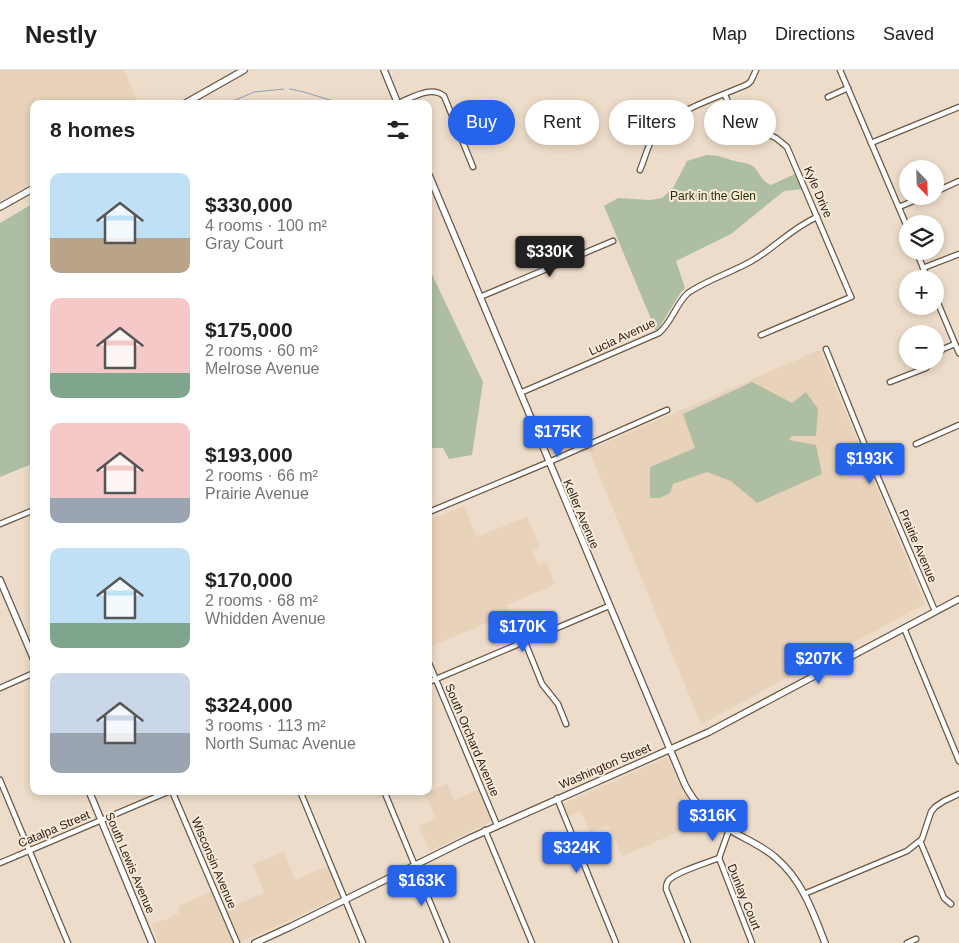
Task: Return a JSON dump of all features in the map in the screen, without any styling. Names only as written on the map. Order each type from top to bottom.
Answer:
[{"type":"main road","points":[[191,100],[244,70]]},
{"type":"main road","points":[[384,70],[396,100]]},
{"type":"main road","name":"Keller Avenue","points":[[432,182],[685,785],[698,805],[708,815],[728,830],[749,840],[776,858],[799,884],[825,943]]},
{"type":"main road","points":[[0,207],[30,190]]},
{"type":"main road","points":[[0,580],[30,651]]},
{"type":"main road","name":"Washington Street","points":[[255,943],[485,830],[709,732],[959,599]]},
{"type":"main road","name":"South Lewis Avenue","points":[[91,795],[152,943]]},
{"type":"street","points":[[640,170],[653,138],[664,124],[680,113],[748,84],[756,70]]},
{"type":"street","points":[[840,70],[902,215]]},
{"type":"street","points":[[828,97],[848,88]]},
{"type":"street","points":[[408,100],[431,91],[440,92],[444,96],[474,167]]},
{"type":"street","name":"Kyle Drive","points":[[725,95],[736,120],[776,138],[787,147],[854,298],[761,335]]},
{"type":"street","points":[[871,143],[959,107]]},
{"type":"street","points":[[944,188],[959,182]]},
{"type":"street","points":[[899,208],[906,205]]},
{"type":"street","name":"Lucia Avenue","points":[[520,393],[659,333],[688,293],[752,261],[802,224],[818,218]]},
{"type":"street","points":[[480,297],[613,241]]},
{"type":"street","points":[[920,260],[923,268],[959,254]]},
{"type":"street","points":[[943,315],[959,354]]},
{"type":"street","points":[[952,337],[959,335]]},
{"type":"street","points":[[944,349],[955,344]]},
{"type":"street","name":"Prairie Avenue","points":[[826,349],[935,611]]},
{"type":"street","points":[[890,382],[921,370]]},
{"type":"street","points":[[432,511],[668,410]]},
{"type":"street","points":[[916,444],[959,425]]},
{"type":"street","points":[[0,524],[30,512]]},
{"type":"street","points":[[432,681],[609,606]]},
{"type":"street","points":[[904,628],[959,761]]},
{"type":"street","points":[[525,642],[542,684],[558,704],[566,724]]},
{"type":"street","name":"South Orchard Avenue","points":[[432,670],[497,826]]},
{"type":"street","points":[[0,688],[30,676]]},
{"type":"street","points":[[0,780],[68,943]]},
{"type":"street","points":[[804,894],[907,851],[920,841],[926,831],[931,812],[935,807],[959,794]]},
{"type":"street","name":"Catalpa Street","points":[[0,863],[161,795]]},
{"type":"street","name":"Wisconsin Avenue","points":[[173,795],[237,943]]},
{"type":"street","points":[[302,795],[363,943]]},
{"type":"street","points":[[386,795],[447,943]]},
{"type":"street","points":[[556,798],[616,943]]},
{"type":"street","points":[[485,830],[532,943]]},
{"type":"street","name":"Dunlay Court","points":[[728,830],[719,862],[752,943]]},
{"type":"street","points":[[920,841],[944,898],[951,904]]},
{"type":"street","name":"Dunlay Court","points":[[688,943],[666,889],[666,884],[678,874],[719,858]]},
{"type":"street","points":[[907,943],[916,939]]},
{"type":"shaded area","points":[[0,70],[124,70],[136,100],[30,100],[30,184],[0,201]]},
{"type":"shaded area","points":[[820,350],[925,604],[701,724],[589,450]]},
{"type":"shaded area","points":[[464,506],[477,537],[527,517],[540,547],[532,551],[538,565],[546,562],[555,584],[507,605],[510,613],[432,646],[432,519]]},
{"type":"shaded area","points":[[665,758],[669,761],[683,791],[707,820],[622,856],[608,825],[590,833],[581,811],[561,820],[556,807]]},
{"type":"shaded area","points":[[447,784],[454,800],[482,788],[496,819],[430,851],[419,826],[436,818],[425,795],[432,795],[432,791]]},
{"type":"shaded area","points":[[284,852],[295,880],[334,863],[346,893],[237,943],[159,943],[152,925],[179,914],[179,906],[217,889],[225,909],[264,893],[253,864]]},
{"type":"green space","name":"Park in the Glen","points":[[707,155],[749,164],[771,185],[797,173],[804,189],[784,191],[731,234],[676,261],[685,288],[656,331],[604,206],[618,198],[650,200],[662,198],[673,188],[687,161]]},
{"type":"green space","points":[[30,205],[30,465],[0,477],[0,223]]},
{"type":"green space","points":[[432,274],[483,382],[472,455],[449,459],[443,448],[432,448]]},
{"type":"green space","points":[[752,382],[792,403],[806,392],[818,409],[816,436],[792,436],[789,440],[816,445],[822,474],[757,503],[731,481],[707,472],[673,484],[670,493],[660,498],[650,498],[650,467],[695,448],[683,414]]},
{"type":"waterway","points":[[235,100],[254,92],[284,89]]},
{"type":"waterway","points":[[290,89],[330,100]]}]
